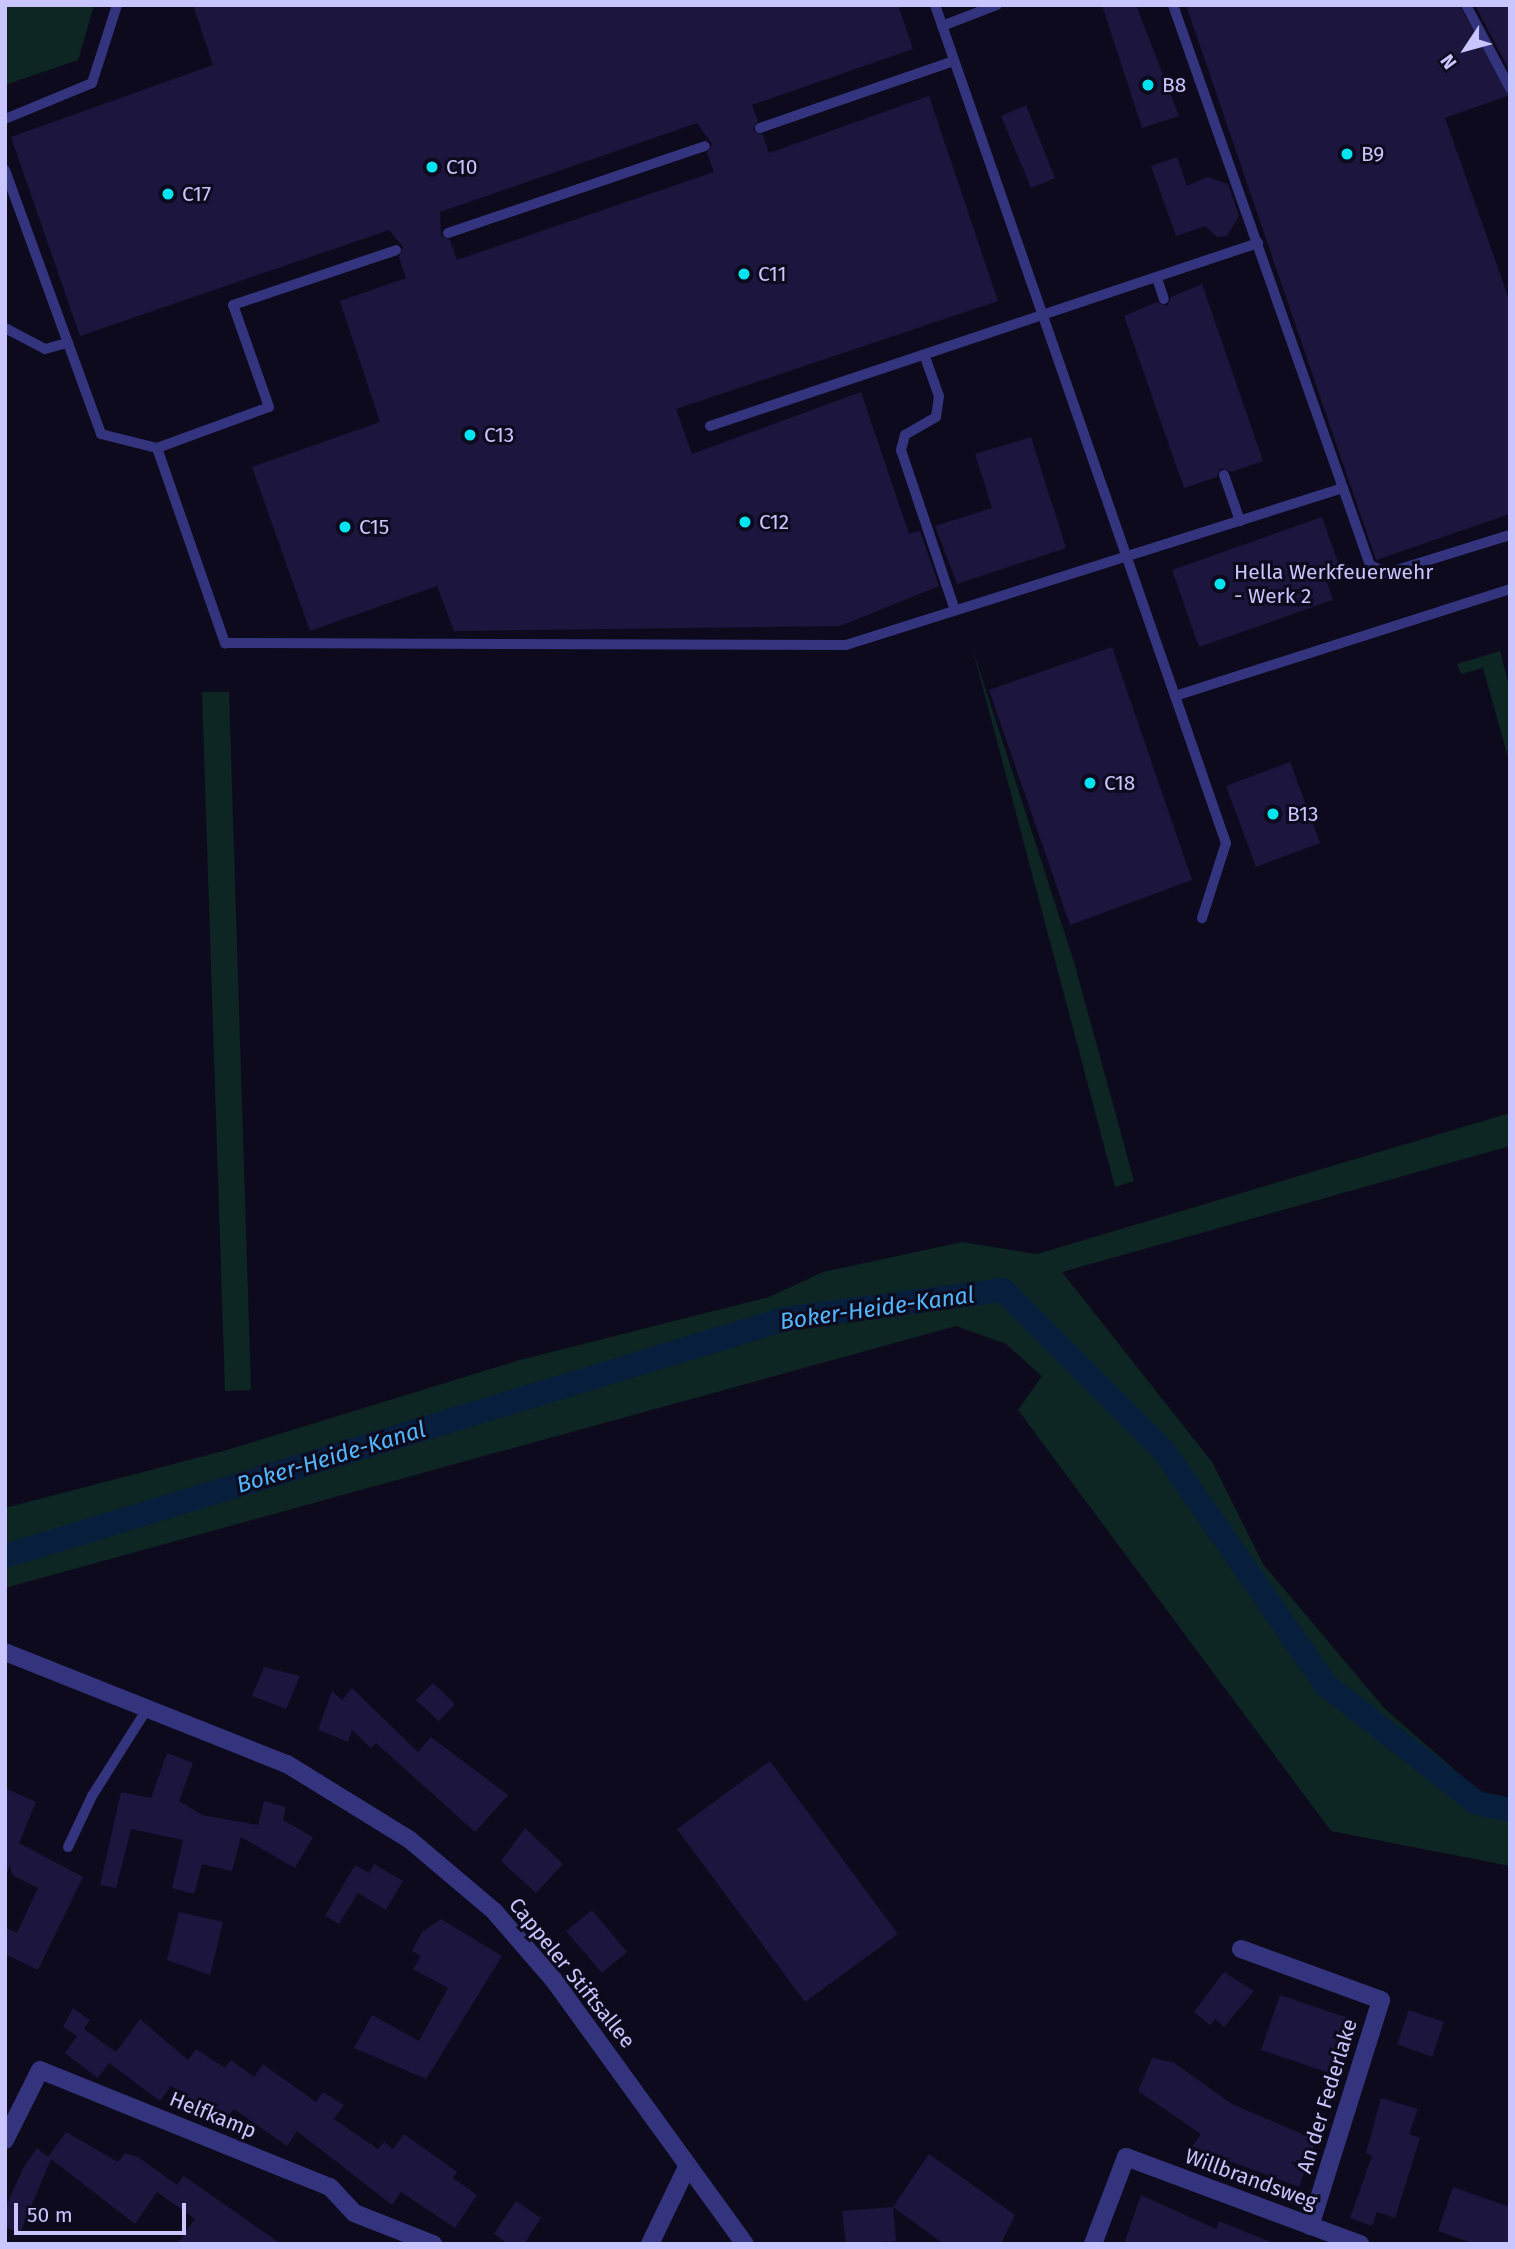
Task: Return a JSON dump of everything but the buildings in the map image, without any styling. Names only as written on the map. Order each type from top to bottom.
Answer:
[{"type":"street","name":"Cappeler Stiftsallee","points":[[5,1652],[149,1706],[287,1763],[351,1799],[494,1911],[553,1979],[687,2167],[746,2244]]},
{"type":"street","name":"An der Federlake","points":[[1241,1949],[1381,2000],[1310,2226]]},
{"type":"street","name":"Helfkamp","points":[[5,2140],[40,2070],[330,2188],[354,2213],[433,2244]]},
{"type":"street","name":"Willbrandsweg","points":[[1093,2244],[1126,2157],[1360,2244]]},
{"type":"street","points":[[650,2244],[687,2167]]},
{"type":"lane","points":[[5,119],[92,83],[117,5]]},
{"type":"lane","points":[[935,5],[1226,843],[1202,918]]},
{"type":"lane","points":[[942,26],[997,5]]},
{"type":"lane","points":[[1173,5],[1370,565],[1387,573],[1510,535]]},
{"type":"lane","points":[[1466,5],[1510,88]]},
{"type":"lane","points":[[760,128],[954,61]]},
{"type":"lane","points":[[448,233],[705,146]]},
{"type":"lane","points":[[5,170],[101,433],[157,448],[269,407],[233,305],[396,250]]},
{"type":"lane","points":[[710,426],[925,357],[1258,243]]},
{"type":"lane","points":[[1157,278],[1164,299]]},
{"type":"lane","points":[[5,328],[45,349],[68,343]]},
{"type":"lane","points":[[925,357],[939,396],[936,417],[905,435],[901,450],[955,610]]},
{"type":"lane","points":[[157,448],[225,643],[846,645],[1343,488]]},
{"type":"lane","points":[[1224,475],[1240,521]]},
{"type":"lane","points":[[1175,696],[1510,589]]},
{"type":"lane","points":[[68,1847],[92,1796],[149,1706]]},
{"type":"green space","points":[[5,5],[94,5],[78,60],[5,85]]},
{"type":"green space","points":[[972,647],[1074,962],[1134,1181],[1115,1187]]},
{"type":"green space","points":[[1500,651],[1510,690],[1510,764],[1483,668],[1461,674],[1457,664]]},
{"type":"green space","points":[[202,692],[229,692],[251,1390],[225,1391]]},
{"type":"green space","points":[[1510,1113],[1510,1146],[1062,1272],[1212,1462],[1263,1564],[1385,1709],[1486,1797],[1510,1803],[1510,1866],[1331,1831],[1018,1410],[1042,1376],[1006,1344],[956,1326],[5,1588],[5,1508],[227,1450],[520,1360],[769,1297],[823,1272],[962,1242],[1037,1254]]},
{"type":"waterway","name":"Boker-Heide-Kanal","points":[[5,1556],[785,1319],[1003,1290],[1164,1451],[1326,1685],[1477,1803],[1510,1810]]},
{"type":"place","name":"B8","points":[[1148,85]]},
{"type":"place","name":"B9","points":[[1347,154]]},
{"type":"place","name":"C10","points":[[432,167]]},
{"type":"place","name":"C17","points":[[168,194]]},
{"type":"place","name":"C11","points":[[744,274]]},
{"type":"place","name":"C13","points":[[470,435]]},
{"type":"place","name":"C12","points":[[745,522]]},
{"type":"place","name":"C15","points":[[345,527]]},
{"type":"place","name":"Hella Werkfeuerwehr - Werk 2","points":[[1220,584]]},
{"type":"place","name":"C18","points":[[1090,783]]},
{"type":"place","name":"B13","points":[[1273,814]]}]
